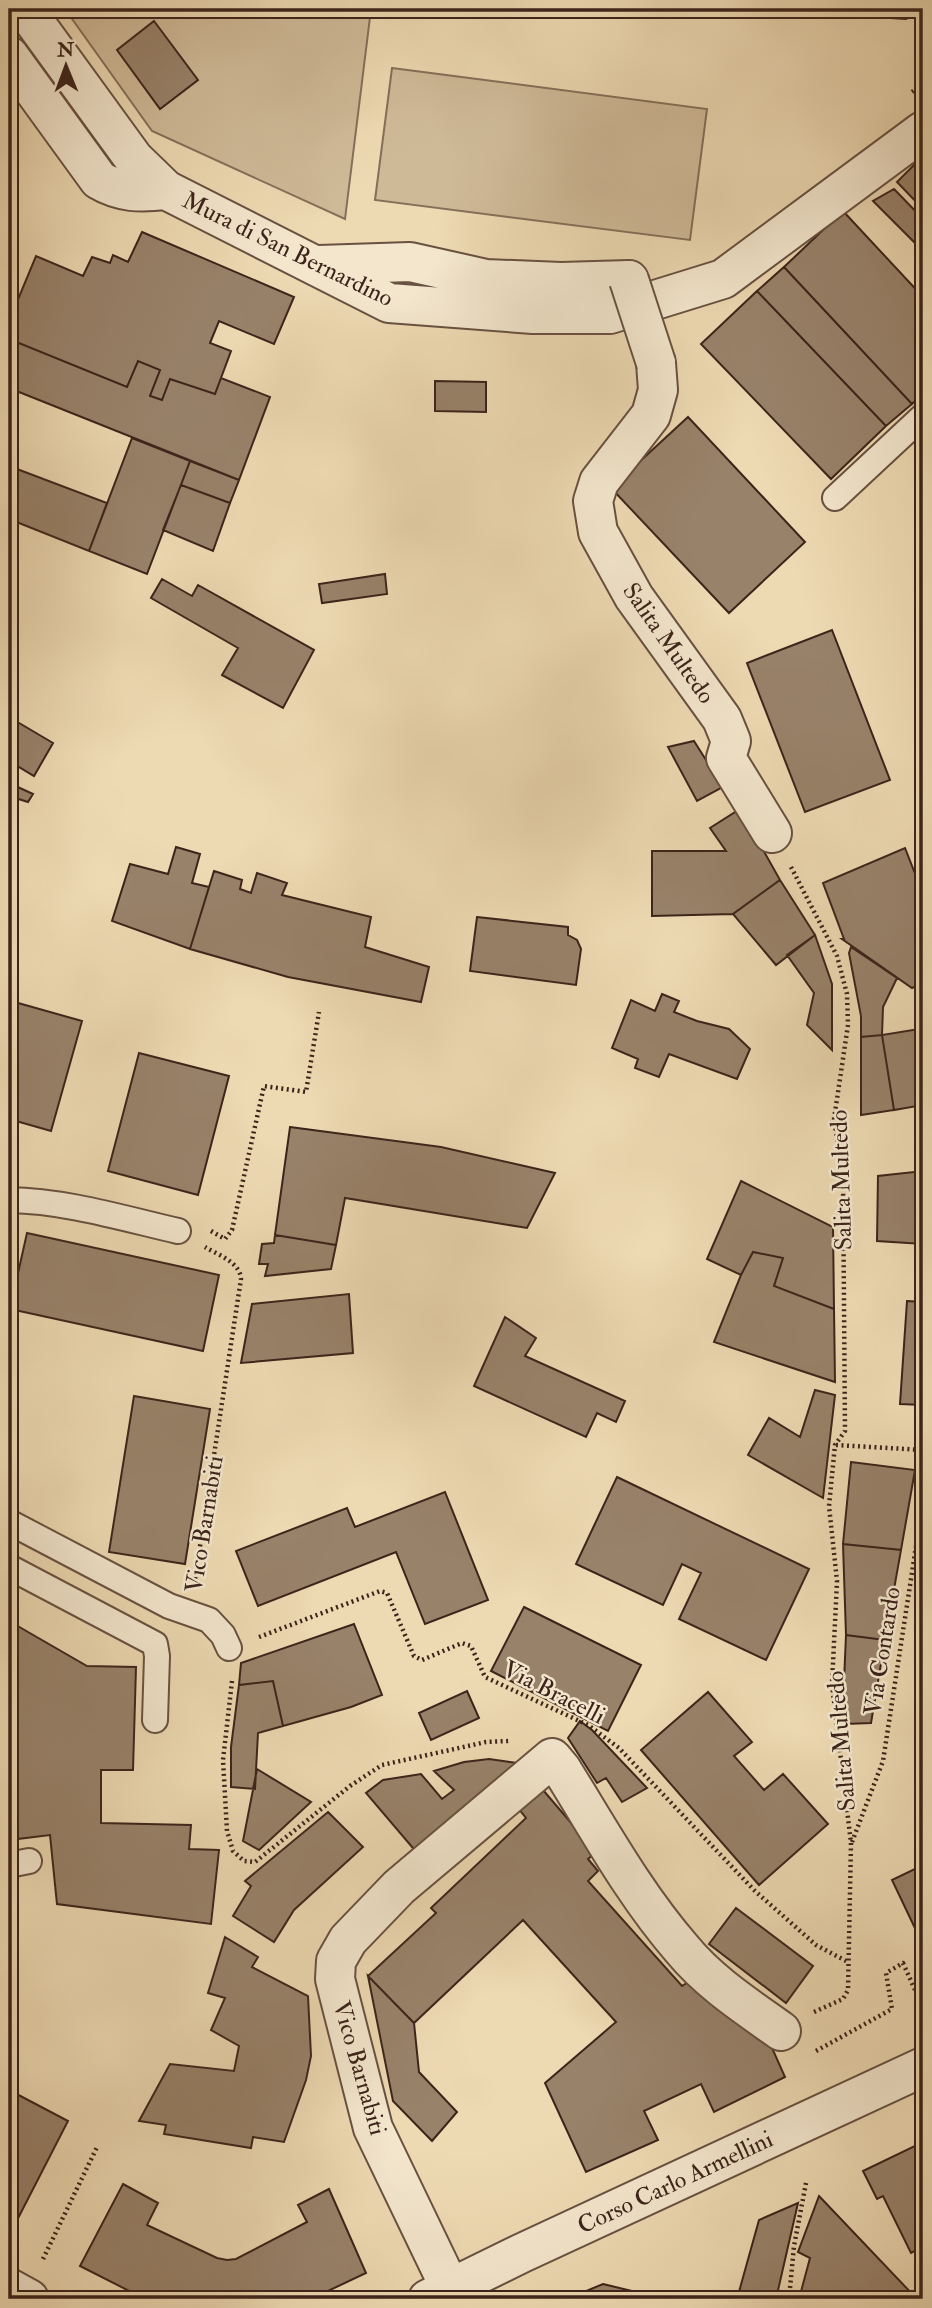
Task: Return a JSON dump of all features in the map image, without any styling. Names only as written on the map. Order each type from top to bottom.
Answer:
[{"type":"street","name":"Mura di San Bernardino","points":[[25,9],[134,159],[166,190],[389,303],[533,314],[610,314],[723,279],[923,131]]},
{"type":"street","points":[[9,57],[99,180],[114,188],[131,192],[166,190]]},
{"type":"street","name":"Salita Multedo","points":[[317,265],[410,262],[486,279],[561,282],[629,280],[656,363],[658,390],[651,415],[599,482],[593,501],[598,532],[634,597],[722,719],[731,741],[726,758],[772,833]]},
{"type":"street","points":[[552,1758],[630,1878],[682,1950],[726,1992],[781,2031]]},
{"type":"street","name":"Vico Barnabiti","points":[[440,2295],[373,2129],[335,1979],[337,1961],[348,1940],[399,1887],[552,1758]]},
{"type":"street","name":"Corso Carlo Armellini","points":[[440,2295],[522,2253],[923,2067]]},
{"type":"street","points":[[9,2288],[29,2299]]},
{"type":"lane","points":[[835,498],[923,416]]},
{"type":"lane","points":[[9,1200],[40,1201],[178,1231]]},
{"type":"lane","points":[[9,1522],[169,1606],[190,1613]]},
{"type":"lane","points":[[9,1567],[155,1644],[155,1720]]},
{"type":"lane","name":"Vico Barnabiti","points":[[190,1613],[209,1620],[216,1626],[229,1648]]},
{"type":"path","name":"Salita Multedo","points":[[772,833],[837,956],[847,994],[848,1025],[834,1119],[842,1176],[845,1431],[835,1445],[829,1506],[837,1581],[832,1684],[851,1843],[848,1990],[843,1999],[784,2026],[781,2031]]},
{"type":"path","points":[[207,1230],[225,1239],[232,1230],[264,1086],[306,1092],[319,1012]]},
{"type":"path","name":"Vico Barnabiti","points":[[178,1231],[237,1266],[241,1272],[190,1613]]},
{"type":"path","points":[[835,1445],[923,1450]]},
{"type":"path","name":"Via Contardo","points":[[851,1843],[883,1761],[923,1501]]},
{"type":"path","name":"Via Bracelli","points":[[272,1632],[380,1591],[387,1593],[414,1656],[422,1660],[462,1643],[471,1646],[485,1677],[588,1725],[619,1748],[755,1891],[816,1945],[848,1962]]},
{"type":"path","points":[[229,1648],[233,1670],[232,1695],[223,1760],[223,1787],[227,1831],[233,1851],[244,1861],[255,1863],[350,1786],[382,1765],[486,1742],[524,1742],[552,1758]]},
{"type":"path","points":[[781,2031],[791,2055],[797,2058],[833,2042],[892,2009],[887,1973],[903,1963],[923,2008]]},
{"type":"path","points":[[43,2259],[98,2145]]},
{"type":"path","points":[[789,2299],[794,2246],[806,2183]]},
{"type":"shaded area","points":[[65,9],[371,9],[345,219],[152,131]]},
{"type":"shaded area","points":[[392,68],[707,109],[690,240],[375,200]]},
{"type":"building","points":[[876,9],[923,11],[906,19],[875,17]]},
{"type":"building","points":[[154,21],[198,80],[160,109],[117,50]]},
{"type":"building","points":[[920,159],[923,161],[923,209],[897,182]]},
{"type":"building","points":[[894,189],[923,219],[923,251],[873,201]]},
{"type":"building","points":[[843,211],[923,297],[923,393],[912,404],[784,267]]},
{"type":"building","points":[[142,232],[294,297],[274,344],[219,321],[210,343],[231,351],[215,394],[170,379],[162,400],[150,396],[160,370],[138,361],[127,387],[9,339],[9,321],[36,256],[83,276],[92,257],[110,263],[113,255],[128,262]]},
{"type":"building","points":[[784,267],[912,404],[886,426],[757,291]]},
{"type":"building","points":[[757,291],[886,426],[831,479],[701,344]]},
{"type":"building","points":[[9,339],[127,387],[138,361],[160,370],[150,396],[162,400],[170,379],[215,394],[221,378],[270,397],[239,480],[9,388]]},
{"type":"building","points":[[435,381],[486,382],[486,412],[435,411]]},
{"type":"building","points":[[688,417],[805,542],[729,613],[611,488]]},
{"type":"building","points":[[132,438],[190,461],[147,574],[89,551]]},
{"type":"building","points":[[190,461],[239,480],[230,503],[181,485]]},
{"type":"building","points":[[9,466],[107,503],[89,551],[9,519]]},
{"type":"building","points":[[181,485],[230,503],[213,551],[163,530]]},
{"type":"building","points":[[385,574],[387,594],[322,603],[319,584]]},
{"type":"building","points":[[162,579],[192,596],[198,585],[314,650],[283,708],[222,675],[238,648],[151,598]]},
{"type":"building","points":[[923,589],[923,626],[915,592]]},
{"type":"building","points":[[832,630],[890,780],[805,812],[747,663]]},
{"type":"building","points":[[9,717],[53,743],[34,776],[9,761]]},
{"type":"building","points":[[694,741],[723,787],[697,801],[668,747]]},
{"type":"building","points":[[9,783],[33,794],[28,802],[9,796]]},
{"type":"building","points":[[740,809],[780,880],[733,914],[652,916],[652,851],[726,851],[710,828]]},
{"type":"building","points":[[176,847],[200,854],[192,883],[209,887],[190,949],[112,921],[130,864],[168,874]]},
{"type":"building","points":[[905,848],[923,894],[923,983],[912,988],[842,939],[823,883]]},
{"type":"building","points":[[214,871],[242,880],[240,889],[251,893],[257,873],[287,883],[282,895],[371,917],[365,947],[429,967],[421,1002],[288,977],[190,949]]},
{"type":"building","points":[[780,880],[815,935],[776,965],[733,914]]},
{"type":"building","points":[[477,917],[568,927],[568,935],[577,940],[581,949],[576,985],[470,971]]},
{"type":"building","points":[[815,935],[832,984],[832,1050],[807,1025],[814,993],[787,955]]},
{"type":"building","points":[[851,947],[897,978],[883,1007],[882,1035],[861,1037],[861,1016],[849,953]]},
{"type":"building","points":[[662,994],[679,1001],[674,1012],[729,1029],[750,1049],[737,1079],[669,1054],[659,1077],[635,1068],[638,1059],[612,1048],[631,1000],[655,1011]]},
{"type":"building","points":[[11,1001],[82,1021],[51,1131],[9,1119]]},
{"type":"building","points":[[919,1029],[923,1031],[923,1105],[894,1110],[882,1035]]},
{"type":"building","points":[[882,1035],[894,1110],[861,1115],[861,1037]]},
{"type":"building","points":[[139,1053],[229,1076],[198,1195],[108,1171]]},
{"type":"building","points":[[290,1127],[441,1147],[555,1173],[527,1228],[345,1198],[336,1245],[275,1235]]},
{"type":"building","points":[[923,1171],[923,1244],[877,1241],[878,1176]]},
{"type":"building","points":[[741,1181],[833,1227],[834,1309],[774,1286],[783,1258],[753,1252],[741,1275],[707,1259]]},
{"type":"building","points":[[27,1233],[219,1275],[203,1351],[10,1309]]},
{"type":"building","points":[[275,1235],[336,1245],[331,1269],[265,1276],[268,1264],[259,1264],[262,1244],[274,1243]]},
{"type":"building","points":[[753,1252],[783,1258],[774,1286],[834,1309],[835,1382],[714,1342]]},
{"type":"building","points":[[349,1294],[353,1353],[241,1363],[252,1304]]},
{"type":"building","points":[[907,1301],[923,1302],[923,1405],[900,1404]]},
{"type":"building","points":[[505,1317],[536,1338],[525,1356],[625,1401],[616,1422],[597,1413],[586,1437],[474,1386]]},
{"type":"building","points":[[815,1390],[835,1395],[823,1498],[748,1455],[769,1418],[800,1437]]},
{"type":"building","points":[[134,1396],[210,1409],[185,1564],[109,1552]]},
{"type":"building","points":[[851,1462],[915,1470],[901,1550],[843,1544]]},
{"type":"building","points":[[617,1477],[809,1569],[766,1660],[679,1619],[701,1573],[682,1564],[663,1605],[576,1564]]},
{"type":"building","points":[[445,1492],[488,1600],[425,1624],[396,1552],[258,1606],[236,1551],[347,1508],[355,1527]]},
{"type":"building","points":[[843,1544],[901,1550],[885,1640],[846,1635]]},
{"type":"building","points":[[524,1607],[641,1665],[608,1731],[491,1671]]},
{"type":"building","points":[[9,1621],[87,1666],[136,1667],[133,1770],[101,1770],[101,1823],[191,1825],[189,1849],[219,1850],[211,1924],[57,1904],[50,1835],[9,1840]]},
{"type":"building","points":[[354,1624],[382,1695],[351,1707],[283,1726],[273,1681],[239,1685],[241,1663]]},
{"type":"building","points":[[846,1635],[885,1640],[871,1723],[845,1724],[843,1705]]},
{"type":"building","points":[[273,1681],[283,1726],[258,1733],[255,1789],[231,1787],[231,1747],[239,1685]]},
{"type":"building","points":[[467,1691],[479,1718],[431,1740],[419,1713]]},
{"type":"building","points":[[708,1692],[752,1742],[734,1756],[764,1790],[783,1774],[828,1824],[759,1885],[641,1750]]},
{"type":"building","points":[[580,1721],[592,1730],[647,1788],[622,1802],[606,1778],[597,1783],[568,1738]]},
{"type":"building","points":[[489,1759],[517,1763],[418,1854],[366,1793],[383,1780],[421,1774],[442,1799],[454,1790],[434,1771],[464,1762]]},
{"type":"building","points":[[257,1769],[311,1802],[259,1850],[243,1841]]},
{"type":"building","points":[[537,1783],[596,1852],[588,1859],[598,1871],[588,1881],[682,1986],[693,1979],[769,2041],[785,2077],[714,2112],[701,2084],[644,2111],[658,2140],[586,2172],[545,2083],[616,2022],[523,1920],[414,2023],[368,1976],[436,1913],[431,1908],[526,1818],[514,1803]]},
{"type":"building","points":[[328,1812],[363,1847],[294,1910],[274,1942],[233,1916],[251,1886],[245,1881]]},
{"type":"building","points":[[923,1865],[923,1945],[892,1880]]},
{"type":"building","points":[[736,1908],[813,1966],[786,2003],[709,1944]]},
{"type":"building","points":[[225,1937],[258,1957],[252,1967],[308,1996],[311,2056],[306,2080],[284,2142],[253,2137],[251,2148],[164,2134],[166,2125],[139,2121],[170,2064],[234,2071],[239,2046],[211,2030],[225,1998],[208,1993]]},
{"type":"building","points":[[368,1976],[414,2023],[419,2072],[457,2112],[432,2141],[393,2101]]},
{"type":"building","points":[[9,2090],[68,2121],[12,2230],[9,2228]]},
{"type":"building","points":[[923,2142],[923,2247],[911,2253],[883,2196],[877,2199],[863,2171]]},
{"type":"building","points":[[123,2184],[158,2203],[147,2225],[217,2258],[227,2260],[236,2259],[307,2222],[298,2205],[329,2189],[366,2273],[311,2299],[145,2299],[80,2266]]},
{"type":"building","points":[[819,2196],[916,2299],[799,2299],[810,2258],[798,2252]]},
{"type":"building","points":[[798,2203],[776,2299],[737,2299],[759,2220]]},
{"type":"building","points":[[603,2284],[665,2299],[567,2299]]}]
